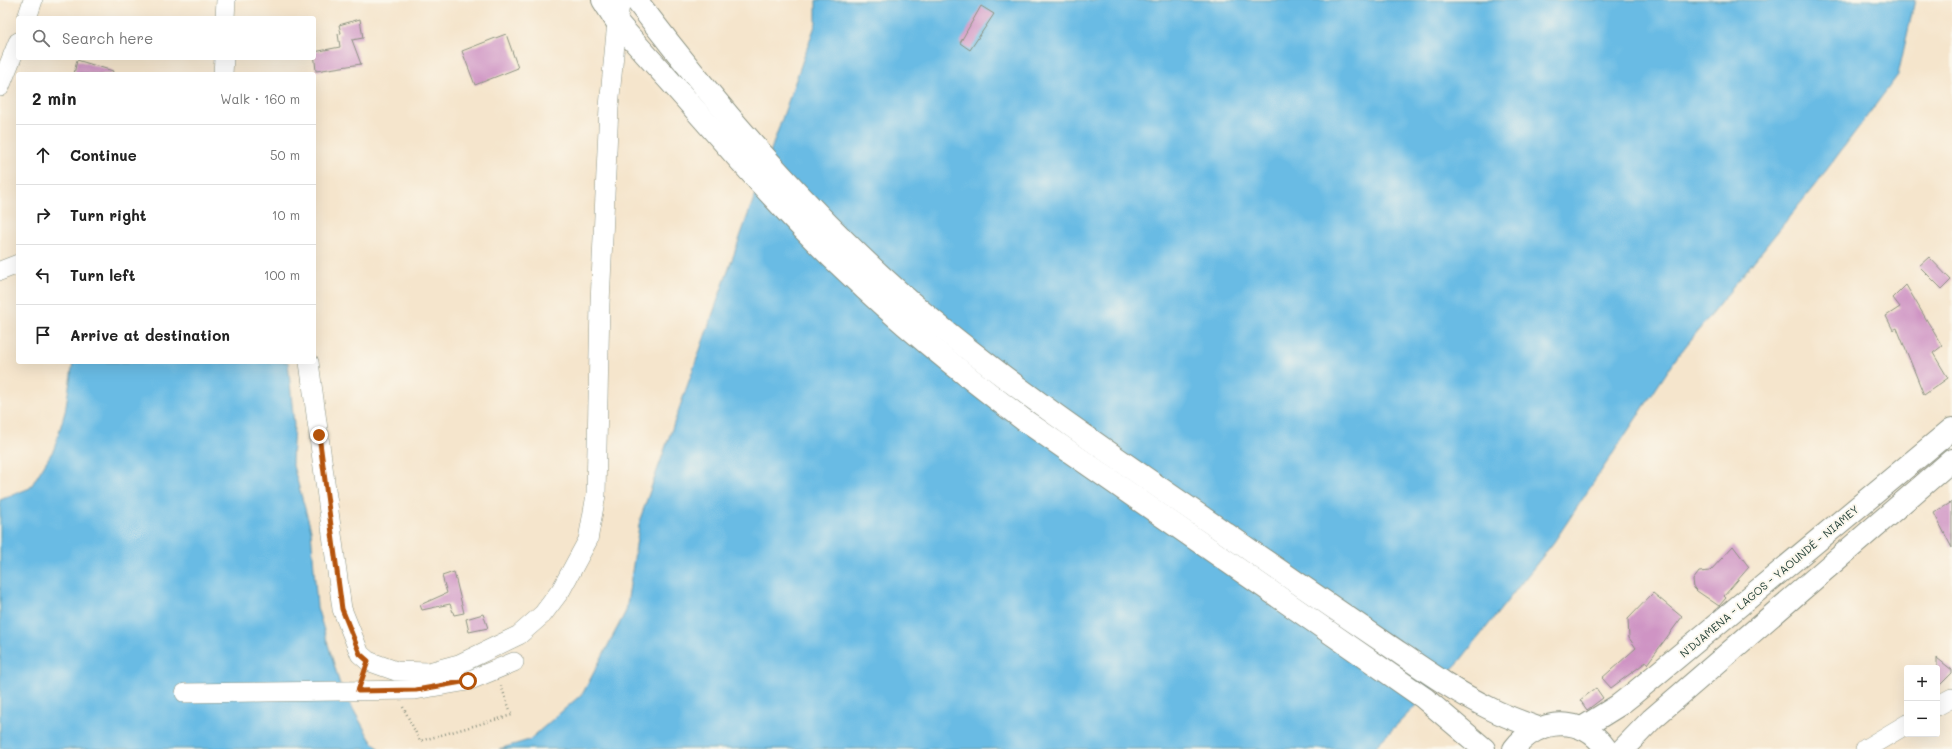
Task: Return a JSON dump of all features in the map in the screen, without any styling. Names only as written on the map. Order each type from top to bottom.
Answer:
[{"type":"main road","points":[[603,0],[617,22],[793,220],[847,273],[904,325],[963,374],[1024,420],[1424,698],[1484,749]]},
{"type":"main road","points":[[636,0],[714,98],[777,170],[833,229],[898,291],[966,348],[1050,411],[1276,569],[1451,688],[1493,711],[1538,728]]},
{"type":"main road","name":"N'DJAMENA - LAGOS - YAOUNDÉ - NIAMEY","points":[[1582,728],[1620,705],[1634,694],[1952,429]]},
{"type":"main road","points":[[1623,749],[1652,719],[1952,460]]},
{"type":"main road","points":[[1514,749],[1528,734],[1538,728],[1560,723],[1582,728],[1592,734],[1606,749]]},
{"type":"street","points":[[28,16],[33,0]]},
{"type":"street","points":[[225,16],[226,0]]},
{"type":"street","points":[[309,364],[342,609],[360,654],[368,661],[396,671],[429,672],[459,664],[519,635],[543,614],[561,590],[588,540],[596,495],[600,303],[609,107],[617,22],[621,0]]},
{"type":"street","points":[[0,87],[16,47]]},
{"type":"street","points":[[223,72],[224,60]]},
{"type":"street","points":[[0,271],[16,265]]},
{"type":"street","points":[[358,691],[368,661]]},
{"type":"street","points":[[185,693],[416,690],[468,681],[514,662]]},
{"type":"street","points":[[1940,704],[1952,698]]},
{"type":"street","points":[[1865,749],[1904,726]]},
{"type":"path","points":[[394,690],[420,741],[512,714],[495,670]]},
{"type":"water","points":[[816,0],[1915,0],[1898,75],[1819,180],[1677,357],[1554,542],[1459,662],[1373,749],[499,749],[529,740],[583,693],[626,611],[640,519],[816,23]]},
{"type":"water","points":[[73,364],[288,364],[294,425],[292,462],[311,530],[317,607],[341,688],[370,739],[379,749],[0,749],[0,500],[30,488],[54,449],[65,412]]},
{"type":"building","points":[[981,6],[994,14],[970,50],[960,43]]},
{"type":"building","points":[[360,19],[363,38],[352,40],[361,64],[316,71],[316,52],[340,47],[338,34],[341,33],[339,25]]},
{"type":"building","points":[[506,34],[518,68],[475,85],[462,51]]},
{"type":"building","points":[[77,60],[113,71],[113,72],[74,72]]},
{"type":"building","points":[[1929,257],[1951,280],[1942,289],[1919,266]]},
{"type":"building","points":[[1906,285],[1942,346],[1933,353],[1948,378],[1924,395],[1897,328],[1893,330],[1886,316],[1900,307],[1893,298]]},
{"type":"building","points":[[1952,502],[1952,548],[1934,513]]},
{"type":"building","points":[[1733,546],[1749,567],[1724,596],[1726,598],[1719,606],[1694,588],[1693,580],[1699,572],[1710,571]]},
{"type":"building","points":[[454,572],[464,613],[454,615],[450,604],[422,610],[420,605],[447,593],[442,576]]},
{"type":"building","points":[[1653,593],[1682,617],[1647,664],[1646,662],[1611,688],[1602,678],[1636,648],[1629,638],[1628,619]]},
{"type":"building","points":[[483,614],[488,628],[469,632],[466,619]]},
{"type":"building","points":[[1937,658],[1952,670],[1952,673],[1940,685],[1940,665],[1937,665]]},
{"type":"building","points":[[1596,688],[1603,698],[1587,710],[1580,700]]},
{"type":"route","points":[[319,435],[342,609],[360,654],[368,661],[358,691],[416,690],[468,681]]}]
